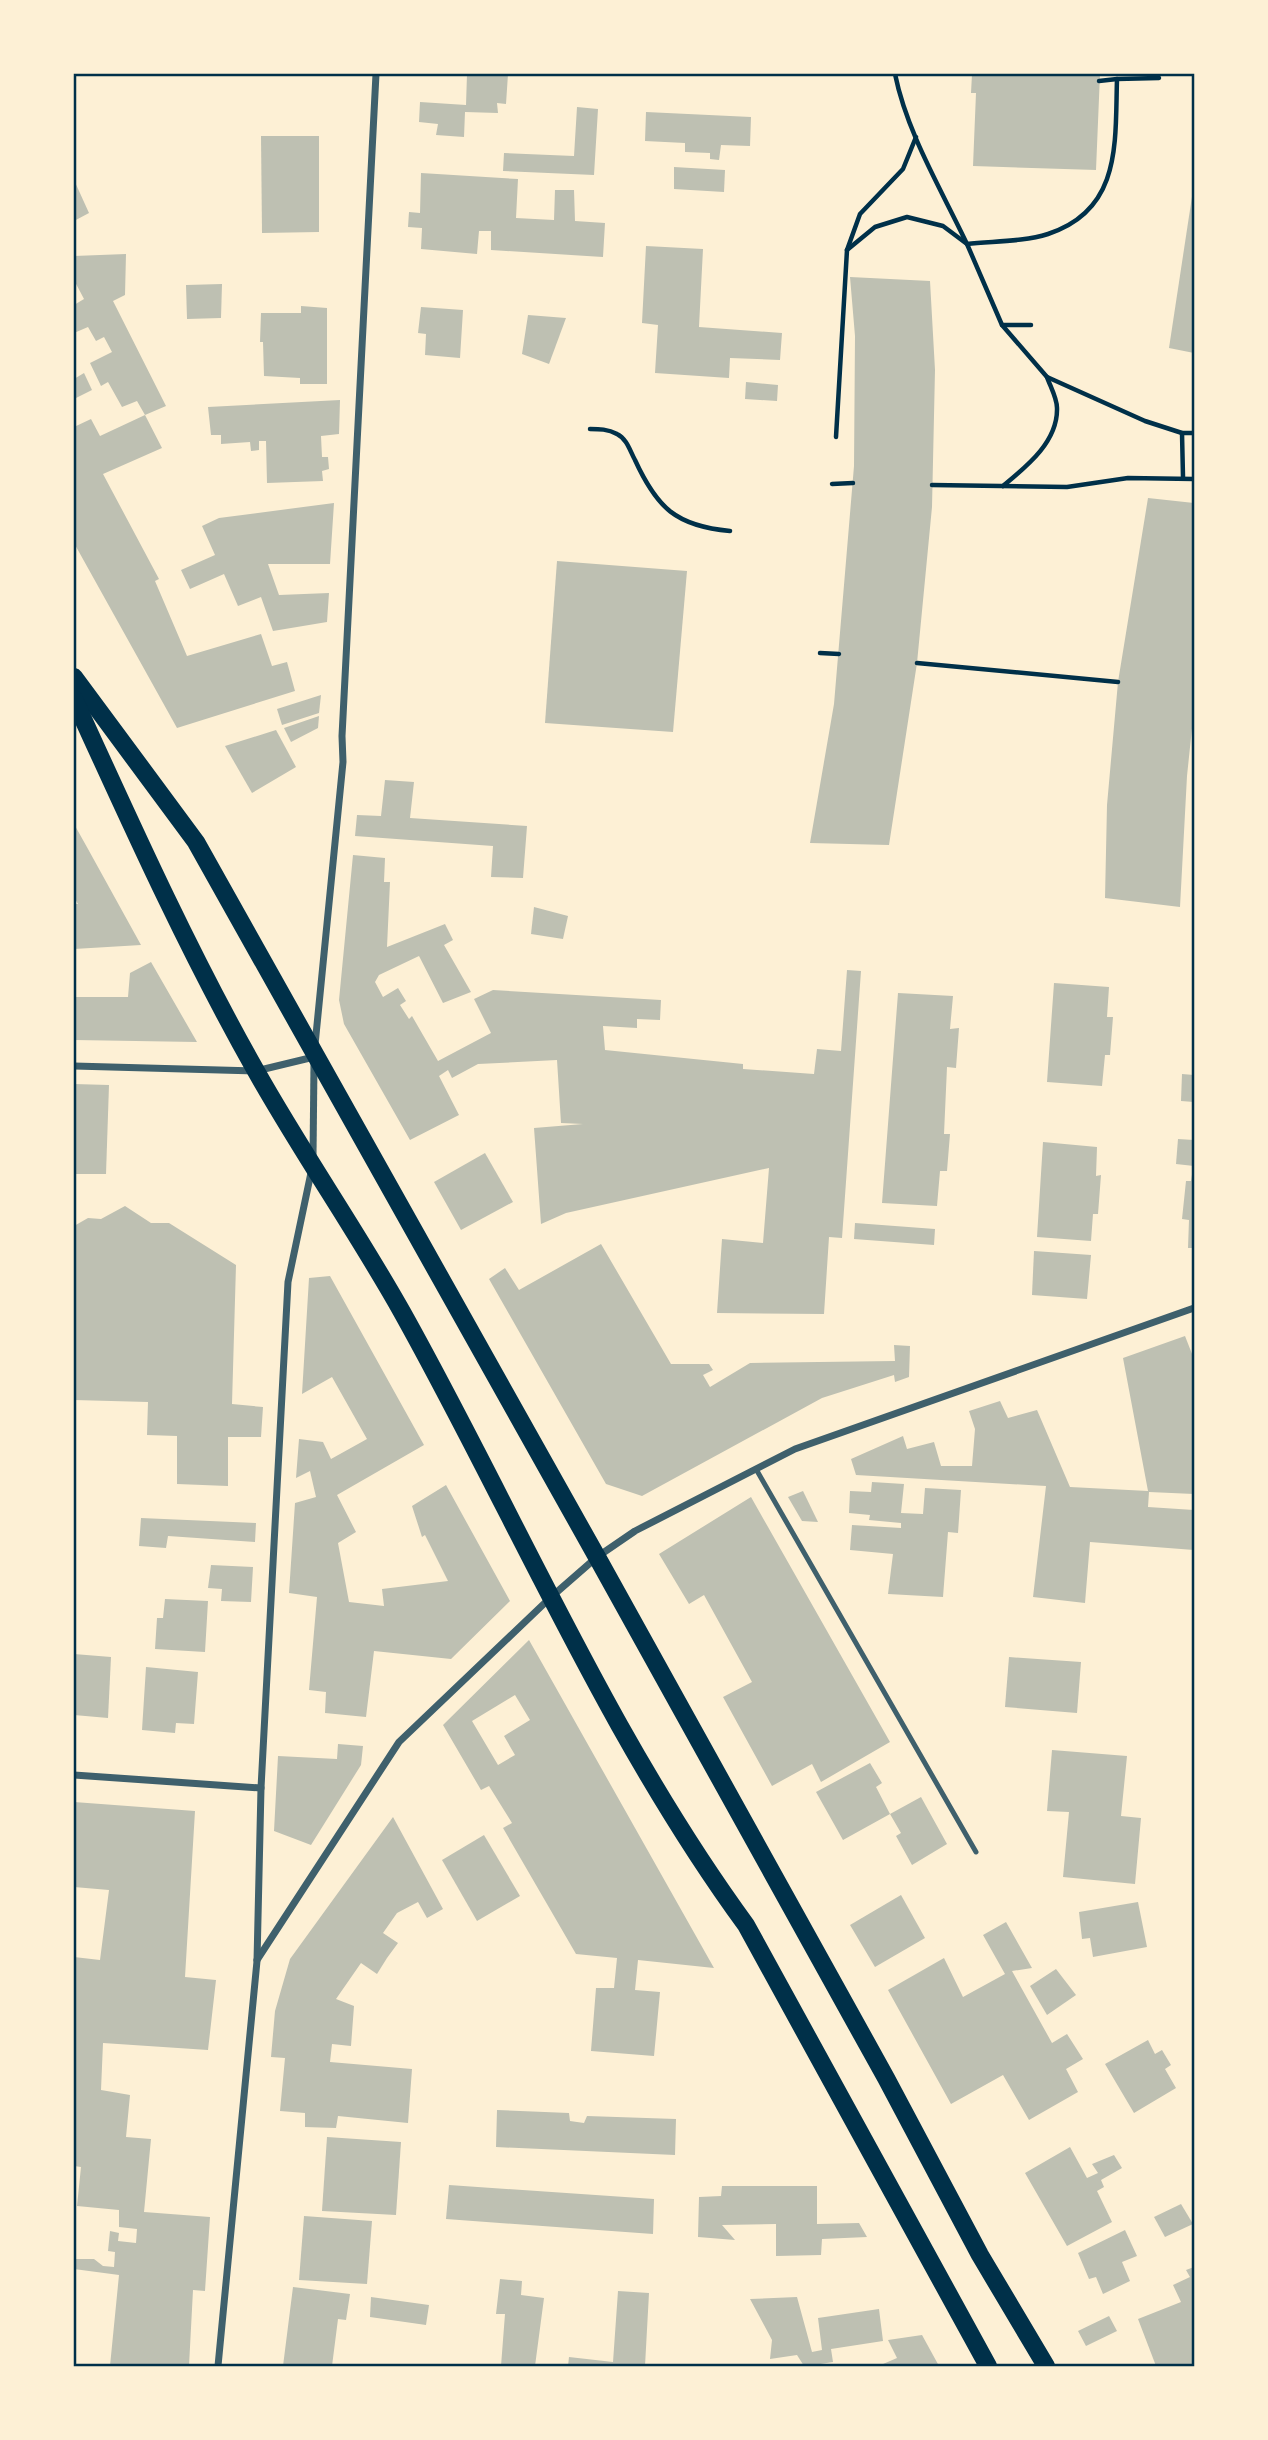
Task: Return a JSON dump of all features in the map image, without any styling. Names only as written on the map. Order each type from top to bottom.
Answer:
[{"type":"main road","points":[[74,677],[196,842],[314,1057],[597,1557],[886,2078],[980,2255],[1046,2367]]},
{"type":"main road","points":[[74,699],[139,842],[256,1071],[402,1312],[550,1598],[700,1862],[746,1925],[988,2367]]},
{"type":"street","points":[[218,2367],[257,1961],[261,1788],[288,1282],[313,1164],[314,1057],[343,762],[342,736],[376,74]]},
{"type":"street","points":[[74,1066],[256,1071],[314,1057]]},
{"type":"street","points":[[257,1961],[399,1742],[550,1598],[597,1557],[635,1531],[795,1449],[1195,1307]]},
{"type":"street","points":[[74,1775],[261,1788]]},
{"type":"lane","points":[[756,1469],[975,1852]]},
{"type":"path","points":[[895,74],[916,136],[1003,325],[1047,377],[1057,408],[1048,442],[1026,468],[1002,486]]},
{"type":"path","points":[[1099,81],[1159,78]]},
{"type":"path","points":[[847,250],[875,227],[907,217],[943,226],[967,244],[1048,234],[1082,217],[1103,194],[1114,156],[1117,79]]},
{"type":"path","points":[[836,437],[847,250],[860,214],[903,169],[916,136]]},
{"type":"path","points":[[1003,325],[1031,325]]},
{"type":"path","points":[[1047,377],[1134,416],[1182,433],[1195,433]]},
{"type":"path","points":[[590,429],[617,434],[627,443],[652,494],[674,516],[706,529],[730,531]]},
{"type":"path","points":[[1182,433],[1183,477]]},
{"type":"path","points":[[932,485],[1067,487],[1128,478],[1195,478]]},
{"type":"path","points":[[832,484],[853,483]]},
{"type":"path","points":[[820,653],[839,653]]},
{"type":"path","points":[[918,663],[1118,682]]},
{"type":"building","points":[[467,74],[508,74],[506,104],[497,103],[498,113],[465,112],[464,137],[436,135],[438,124],[419,122],[420,102],[466,105]]},
{"type":"building","points":[[972,74],[1100,74],[1096,170],[973,166],[976,93],[971,93]]},
{"type":"building","points":[[577,107],[598,109],[594,175],[503,171],[504,153],[574,156]]},
{"type":"building","points":[[646,112],[751,117],[750,146],[721,145],[719,160],[710,159],[710,153],[685,152],[685,143],[645,141]]},
{"type":"building","points":[[261,136],[319,136],[319,232],[262,233]]},
{"type":"building","points":[[674,167],[725,170],[724,192],[674,189]]},
{"type":"building","points":[[421,173],[518,179],[516,218],[554,220],[555,190],[574,190],[575,221],[605,223],[603,257],[491,250],[491,231],[479,231],[477,254],[421,249],[422,228],[408,227],[409,212],[420,213]]},
{"type":"building","points":[[74,180],[89,213],[74,221]]},
{"type":"building","points":[[1194,190],[1194,353],[1169,348]]},
{"type":"building","points":[[646,246],[703,249],[699,327],[782,333],[780,360],[730,358],[729,378],[655,373],[658,325],[642,323]]},
{"type":"building","points":[[126,254],[125,295],[113,301],[166,406],[145,415],[137,401],[122,407],[108,382],[101,386],[90,363],[112,352],[104,337],[96,341],[88,327],[74,333],[74,305],[84,299],[74,280],[74,256]]},
{"type":"building","points":[[850,277],[930,281],[935,370],[932,507],[917,663],[889,845],[810,843],[834,704],[854,466],[855,336]]},
{"type":"building","points":[[222,284],[221,318],[187,319],[186,285]]},
{"type":"building","points":[[301,306],[327,308],[327,384],[300,384],[300,378],[264,376],[263,342],[260,342],[261,313],[301,313]]},
{"type":"building","points":[[421,307],[463,310],[460,358],[425,355],[426,334],[418,333]]},
{"type":"building","points":[[528,315],[566,318],[549,364],[522,354]]},
{"type":"building","points":[[84,373],[92,390],[74,399],[74,379]]},
{"type":"building","points":[[746,382],[778,385],[777,401],[745,399]]},
{"type":"building","points":[[340,400],[339,434],[321,436],[322,457],[328,457],[329,469],[322,471],[323,481],[267,483],[266,441],[259,441],[259,450],[251,451],[250,442],[221,444],[221,435],[211,435],[208,407]]},
{"type":"building","points":[[145,415],[162,448],[103,474],[159,579],[155,581],[187,656],[261,634],[272,666],[287,662],[295,691],[177,728],[74,543],[74,427],[91,419],[100,436]]},
{"type":"building","points":[[1148,498],[1194,503],[1194,709],[1187,776],[1180,907],[1105,898],[1107,805],[1118,682]]},
{"type":"building","points":[[334,503],[330,564],[268,564],[279,595],[329,593],[327,622],[273,631],[261,597],[238,606],[224,574],[190,589],[181,570],[215,555],[202,526],[219,518]]},
{"type":"building","points":[[557,561],[687,571],[673,732],[545,723]]},
{"type":"building","points":[[321,695],[319,713],[282,725],[277,709]]},
{"type":"building","points":[[319,716],[318,728],[291,742],[284,728]]},
{"type":"building","points":[[276,730],[296,767],[252,793],[225,746]]},
{"type":"building","points":[[385,780],[414,782],[410,818],[527,826],[523,878],[491,877],[493,846],[355,836],[357,815],[381,816]]},
{"type":"building","points":[[74,824],[141,945],[74,949],[74,904],[78,904],[74,897]]},
{"type":"building","points":[[353,855],[385,858],[384,882],[390,882],[387,947],[445,924],[453,940],[444,945],[471,992],[443,1003],[419,956],[379,975],[375,982],[383,997],[398,988],[406,1001],[400,1005],[409,1019],[412,1016],[438,1061],[491,1033],[474,999],[493,990],[661,1000],[660,1020],[637,1019],[637,1028],[603,1026],[605,1050],[743,1064],[743,1069],[814,1074],[817,1049],[841,1051],[847,970],[861,971],[842,1238],[829,1237],[824,1314],[717,1313],[722,1239],[763,1243],[769,1168],[566,1213],[541,1224],[534,1128],[583,1124],[561,1123],[557,1060],[478,1064],[452,1078],[448,1070],[439,1076],[459,1115],[410,1140],[344,1024],[339,1000]]},
{"type":"building","points":[[534,907],[568,916],[563,939],[531,934]]},
{"type":"building","points":[[151,962],[197,1042],[74,1040],[74,997],[128,997],[130,973]]},
{"type":"building","points":[[1054,983],[1109,987],[1107,1017],[1113,1017],[1110,1055],[1105,1055],[1102,1086],[1047,1082]]},
{"type":"building","points":[[898,993],[953,996],[950,1029],[959,1028],[956,1068],[947,1067],[944,1134],[950,1134],[947,1171],[940,1171],[937,1206],[882,1203]]},
{"type":"building","points":[[1182,1074],[1194,1075],[1194,1102],[1181,1101]]},
{"type":"building","points":[[74,1084],[109,1085],[106,1174],[74,1174]]},
{"type":"building","points":[[1178,1139],[1194,1140],[1194,1166],[1176,1164]]},
{"type":"building","points":[[1043,1142],[1097,1147],[1096,1176],[1101,1175],[1098,1214],[1093,1214],[1091,1241],[1037,1237]]},
{"type":"building","points":[[485,1153],[513,1202],[461,1230],[434,1182]]},
{"type":"building","points":[[1193,1168],[1194,1248],[1188,1248],[1189,1220],[1182,1219],[1186,1181],[1191,1181]]},
{"type":"building","points":[[125,1206],[151,1223],[169,1223],[236,1265],[232,1404],[263,1407],[261,1437],[228,1437],[228,1486],[177,1484],[177,1436],[147,1435],[148,1402],[74,1400],[74,1226],[88,1218],[101,1219]]},
{"type":"building","points":[[855,1223],[935,1229],[934,1245],[854,1239]]},
{"type":"building","points":[[601,1244],[671,1364],[709,1364],[713,1370],[703,1375],[710,1387],[750,1363],[895,1361],[894,1345],[910,1346],[909,1377],[895,1382],[894,1375],[822,1398],[642,1496],[606,1484],[489,1279],[505,1268],[519,1290]]},
{"type":"building","points":[[1034,1251],[1091,1255],[1087,1299],[1032,1295]]},
{"type":"building","points":[[330,1276],[424,1445],[337,1495],[356,1532],[338,1543],[349,1602],[384,1606],[382,1589],[448,1581],[425,1535],[422,1537],[412,1506],[446,1485],[510,1601],[451,1659],[374,1651],[366,1717],[325,1713],[326,1692],[309,1690],[317,1597],[289,1593],[295,1503],[316,1497],[310,1471],[296,1478],[299,1439],[323,1442],[331,1459],[367,1439],[332,1377],[302,1394],[309,1278]]},
{"type":"building","points":[[1185,1336],[1194,1359],[1194,1494],[1149,1492],[1148,1507],[1194,1510],[1194,1550],[1090,1542],[1085,1603],[1033,1597],[1046,1486],[856,1475],[851,1459],[903,1436],[907,1449],[934,1442],[941,1466],[972,1466],[975,1429],[969,1411],[1000,1401],[1008,1418],[1037,1410],[1070,1487],[1148,1491],[1123,1358]]},
{"type":"building","points":[[872,1482],[904,1484],[901,1513],[923,1514],[925,1488],[961,1490],[958,1533],[948,1532],[943,1597],[888,1594],[893,1554],[850,1550],[852,1525],[901,1528],[901,1523],[869,1520],[870,1515],[849,1513],[850,1491],[871,1492]]},
{"type":"building","points":[[803,1491],[818,1522],[802,1521],[788,1497]]},
{"type":"building","points":[[751,1497],[890,1742],[821,1782],[812,1764],[772,1786],[723,1697],[752,1682],[704,1595],[689,1604],[659,1554]]},
{"type":"building","points":[[141,1518],[256,1523],[255,1542],[168,1536],[166,1548],[139,1546]]},
{"type":"building","points":[[211,1565],[253,1567],[251,1602],[221,1601],[222,1589],[208,1588]]},
{"type":"building","points":[[165,1599],[208,1601],[205,1652],[155,1649],[157,1618],[163,1618]]},
{"type":"building","points":[[529,1640],[714,1968],[638,1960],[635,1990],[660,1992],[654,2056],[591,2051],[596,1988],[614,1988],[617,1958],[576,1954],[503,1828],[512,1823],[489,1786],[481,1790],[443,1725]],"holes":[[[515,1695],[530,1720],[504,1736],[515,1755],[498,1765],[472,1721]]]},
{"type":"building","points":[[74,1654],[111,1657],[108,1718],[74,1715]]},
{"type":"building","points":[[1009,1657],[1081,1662],[1077,1713],[1005,1707]]},
{"type":"building","points":[[146,1667],[198,1672],[194,1724],[176,1723],[175,1733],[142,1730]]},
{"type":"building","points":[[338,1744],[363,1746],[361,1765],[311,1845],[274,1831],[278,1756],[337,1759]]},
{"type":"building","points":[[1052,1750],[1127,1756],[1121,1816],[1141,1818],[1135,1884],[1063,1877],[1069,1812],[1047,1811]]},
{"type":"building","points":[[870,1763],[882,1783],[876,1787],[890,1814],[843,1840],[816,1792]]},
{"type":"building","points":[[921,1797],[947,1844],[912,1865],[896,1836],[901,1833],[890,1814]]},
{"type":"building","points":[[74,1802],[195,1811],[185,1977],[216,1980],[208,2050],[103,2043],[101,2090],[130,2095],[126,2137],[151,2139],[144,2212],[210,2217],[205,2291],[193,2290],[189,2366],[110,2366],[119,2275],[74,2269],[74,2259],[94,2259],[103,2266],[114,2267],[115,2252],[108,2251],[110,2231],[119,2233],[118,2241],[136,2243],[137,2229],[119,2227],[119,2210],[77,2206],[81,2167],[74,2166],[74,1957],[100,1960],[109,1890],[74,1887]]},
{"type":"building","points":[[393,1817],[443,1909],[427,1918],[418,1902],[397,1913],[383,1933],[398,1943],[377,1974],[361,1963],[336,1999],[354,2006],[351,2046],[332,2044],[330,2062],[412,2069],[408,2123],[338,2116],[336,2128],[305,2127],[305,2113],[280,2111],[285,2058],[271,2057],[275,2011],[290,1959]]},
{"type":"building","points":[[484,1835],[520,1896],[477,1921],[442,1860]]},
{"type":"building","points":[[901,1895],[925,1938],[875,1967],[850,1925]]},
{"type":"building","points":[[1138,1902],[1147,1947],[1093,1957],[1090,1938],[1082,1939],[1079,1912]]},
{"type":"building","points":[[1006,1922],[1032,1968],[1012,1971],[1052,2043],[1067,2034],[1083,2059],[1066,2069],[1078,2092],[1029,2120],[1003,2075],[951,2104],[888,1990],[944,1958],[963,1997],[1005,1974],[983,1935]]},
{"type":"building","points":[[1056,1969],[1076,1995],[1047,2015],[1030,1986]]},
{"type":"building","points":[[1148,2040],[1155,2054],[1162,2050],[1171,2065],[1165,2069],[1176,2088],[1134,2113],[1105,2064]]},
{"type":"building","points":[[497,2110],[569,2113],[570,2121],[584,2123],[587,2116],[676,2119],[675,2155],[496,2147]]},
{"type":"building","points":[[327,2137],[401,2142],[396,2215],[322,2211]]},
{"type":"building","points":[[1070,2147],[1087,2178],[1098,2173],[1092,2164],[1114,2155],[1122,2168],[1101,2180],[1104,2187],[1097,2191],[1112,2222],[1067,2246],[1025,2173]]},
{"type":"building","points":[[449,2185],[654,2199],[653,2234],[446,2219]]},
{"type":"building","points":[[722,2186],[817,2186],[817,2224],[859,2223],[867,2237],[822,2239],[821,2255],[776,2256],[776,2224],[722,2225],[735,2240],[698,2237],[699,2197],[721,2196]]},
{"type":"building","points":[[1181,2204],[1193,2224],[1165,2237],[1154,2217]]},
{"type":"building","points":[[304,2216],[372,2221],[367,2284],[299,2280]]},
{"type":"building","points":[[1125,2230],[1137,2256],[1122,2262],[1130,2281],[1103,2294],[1096,2277],[1089,2279],[1078,2253]]},
{"type":"building","points":[[1194,2267],[1194,2366],[1156,2366],[1138,2319],[1181,2302],[1173,2285],[1190,2277],[1186,2270]]},
{"type":"building","points":[[500,2279],[522,2281],[521,2295],[544,2298],[535,2366],[501,2366],[505,2314],[496,2314]]},
{"type":"building","points":[[293,2287],[350,2294],[346,2320],[338,2319],[332,2366],[283,2366]]},
{"type":"building","points":[[618,2291],[649,2293],[645,2366],[568,2366],[569,2357],[613,2362]]},
{"type":"building","points":[[371,2297],[429,2305],[426,2325],[370,2317]]},
{"type":"building","points":[[797,2297],[812,2352],[822,2350],[818,2318],[879,2309],[883,2341],[831,2349],[833,2362],[808,2366],[804,2366],[797,2355],[770,2359],[772,2340],[750,2299]]},
{"type":"building","points":[[1109,2316],[1117,2331],[1086,2346],[1078,2331]]},
{"type":"building","points":[[922,2335],[939,2366],[884,2366],[883,2364],[897,2358],[888,2340]]}]
